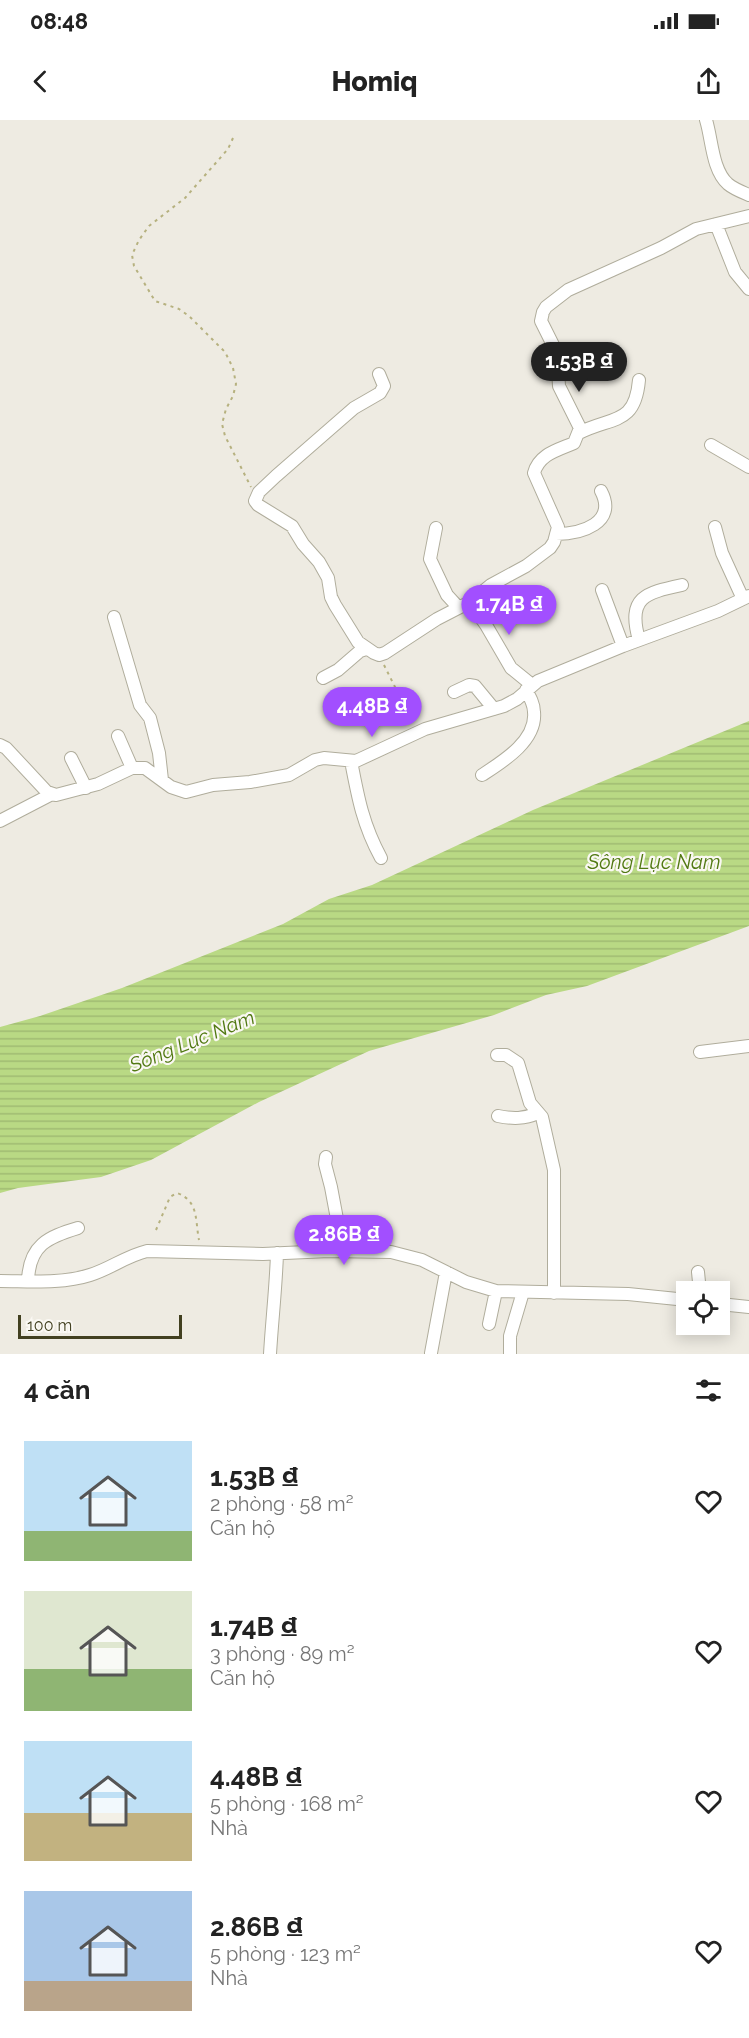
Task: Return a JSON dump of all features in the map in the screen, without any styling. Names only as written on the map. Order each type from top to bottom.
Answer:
[{"type":"street","points":[[706,120],[717,166],[723,179],[729,185],[749,195]]},
{"type":"street","points":[[379,374],[384,386],[380,393],[354,408],[276,476],[256,497],[255,501],[292,526],[303,544],[319,562],[328,578],[331,597],[358,642],[379,655],[437,619],[470,602],[491,585],[550,548],[558,527],[534,473],[539,461],[546,455],[574,443],[580,428],[559,386],[556,353],[542,325],[543,312],[552,301],[568,290],[661,248],[696,229],[749,216]]},
{"type":"street","points":[[717,224],[735,272],[749,289]]},
{"type":"street","points":[[579,433],[596,424],[627,414],[634,404],[639,380]]},
{"type":"street","points":[[711,446],[749,467]]},
{"type":"street","points":[[556,534],[572,534],[582,531],[599,520],[606,507],[601,491]]},
{"type":"street","points":[[0,821],[52,794],[57,795],[86,788],[132,768],[145,768],[171,787],[186,792],[213,785],[250,782],[289,775],[315,760],[324,758],[351,761],[366,757],[425,729],[514,701],[529,687],[623,646],[718,611],[746,597],[722,553],[715,527]]},
{"type":"street","points":[[436,528],[430,559],[447,595],[458,607]]},
{"type":"street","points":[[639,640],[634,616],[642,600],[653,591],[682,585]]},
{"type":"street","points":[[602,590],[623,646]]},
{"type":"street","points":[[470,602],[511,668],[529,687],[534,712],[531,730],[526,739],[498,765],[482,775]]},
{"type":"street","points":[[114,617],[140,705],[150,718],[159,753],[162,780]]},
{"type":"street","points":[[323,678],[366,649]]},
{"type":"street","points":[[454,692],[469,685],[475,686],[494,709]]},
{"type":"street","points":[[118,736],[132,768]]},
{"type":"street","points":[[0,745],[52,794]]},
{"type":"street","points":[[71,758],[86,788]]},
{"type":"street","points":[[351,761],[368,834],[381,858]]},
{"type":"street","points":[[700,1052],[749,1046]]},
{"type":"street","points":[[497,1055],[506,1055],[518,1063],[530,1103],[544,1124],[554,1170],[554,1293]]},
{"type":"street","points":[[498,1116],[511,1119],[528,1118],[538,1113]]},
{"type":"street","points":[[326,1157],[325,1164],[343,1251]]},
{"type":"street","points":[[28,1281],[28,1270],[36,1249],[51,1236],[78,1228]]},
{"type":"street","points":[[0,1281],[66,1280],[83,1277],[134,1254],[147,1251],[392,1252],[422,1260],[466,1282],[496,1291],[627,1294],[676,1299]]},
{"type":"street","points":[[270,1354],[275,1310],[277,1253]]},
{"type":"street","points":[[431,1353],[446,1272]]},
{"type":"street","points":[[698,1272],[699,1281]]},
{"type":"street","points":[[489,1324],[496,1291]]},
{"type":"street","points":[[510,1354],[510,1336],[523,1292]]},
{"type":"street","points":[[730,1305],[749,1306]]},
{"type":"path","points":[[233,138],[228,148],[185,198],[149,226],[138,240],[132,255],[134,266],[155,301],[179,309],[189,316],[225,352],[233,368],[236,384],[222,424],[225,436],[256,497]]},
{"type":"path","points":[[379,655],[399,695]]},
{"type":"path","points":[[156,1230],[171,1197],[177,1192],[187,1197],[195,1209],[201,1252]]},
{"type":"water","name":"Sông Lục Nam","points":[[749,721],[749,926],[587,986],[546,995],[494,1015],[369,1051],[259,1102],[151,1160],[101,1177],[18,1188],[0,1193],[0,1027],[122,988],[283,924],[329,899],[372,885],[533,810]]}]
